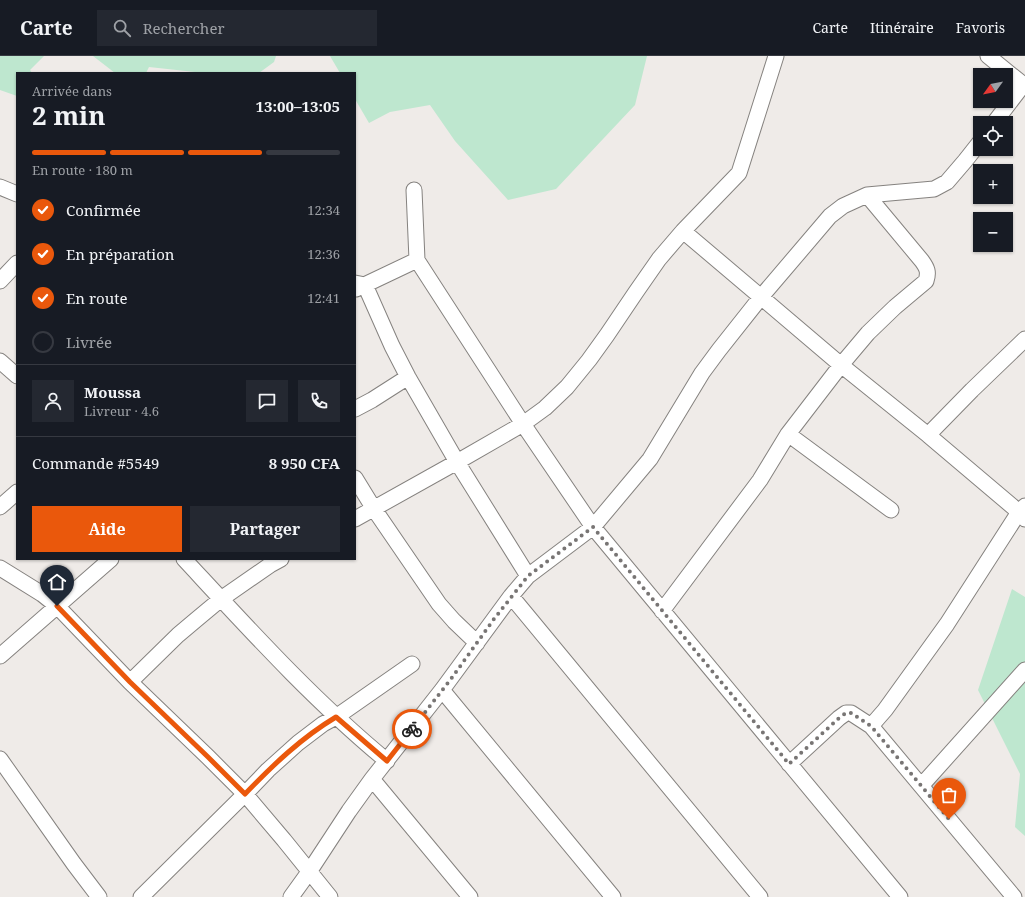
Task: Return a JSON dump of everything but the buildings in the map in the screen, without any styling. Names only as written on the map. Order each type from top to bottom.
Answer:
[{"type":"street","points":[[356,518],[523,424],[544,408],[572,381],[602,342],[659,259],[683,230],[739,173],[776,56]]},
{"type":"street","points":[[988,56],[1024,85],[1000,116]]},
{"type":"street","points":[[292,897],[372,779],[442,690],[511,596],[528,576],[593,527],[650,459],[702,373],[719,350],[761,297],[830,216],[843,206],[867,196],[934,189],[947,182],[973,152]]},
{"type":"street","points":[[0,187],[16,194]]},
{"type":"street","points":[[414,190],[417,260],[523,424],[593,527],[899,897]]},
{"type":"street","points":[[662,611],[760,480],[788,434],[841,366],[868,333],[895,307],[926,281],[928,275],[927,268],[867,196]]},
{"type":"street","points":[[683,230],[841,366],[1023,513],[947,624],[885,710],[871,726]]},
{"type":"street","points":[[417,260],[358,286],[457,462],[528,576]]},
{"type":"street","points":[[0,281],[16,264]]},
{"type":"street","points":[[928,435],[1025,339]]},
{"type":"street","points":[[0,361],[16,375]]},
{"type":"street","points":[[356,408],[408,377]]},
{"type":"street","points":[[788,434],[891,510]]},
{"type":"street","points":[[356,480],[374,509],[439,604],[477,643]]},
{"type":"street","points":[[0,507],[16,493]]},
{"type":"street","points":[[0,656],[110,560]]},
{"type":"street","points":[[185,560],[221,600],[336,717],[387,761]]},
{"type":"street","points":[[130,682],[178,635],[221,600],[279,560]]},
{"type":"street","points":[[0,568],[42,594],[57,606],[130,682],[245,794],[330,897]]},
{"type":"street","points":[[511,596],[760,897]]},
{"type":"street","points":[[141,897],[268,770],[298,743],[323,724],[336,717],[412,664]]},
{"type":"street","points":[[921,786],[1025,670]]},
{"type":"street","points":[[442,690],[613,897]]},
{"type":"street","points":[[789,764],[846,713],[851,713],[871,726],[1014,897]]},
{"type":"street","points":[[0,759],[99,897]]},
{"type":"street","points":[[372,779],[470,897]]},
{"type":"green space","points":[[0,56],[44,56],[30,70],[31,72],[16,72],[16,96],[0,90]]},
{"type":"green space","points":[[93,56],[276,56],[274,62],[260,72],[195,72],[149,67],[146,72],[114,72]]},
{"type":"green space","points":[[330,56],[647,56],[635,105],[556,189],[508,200],[455,141],[430,105],[390,112],[369,123],[356,101],[356,72],[339,72]]},
{"type":"green space","points":[[1012,589],[1025,597],[1025,836],[1015,827],[1020,774],[978,690]]},
{"type":"way so far","points":[[412,729],[451,679],[511,596],[528,576],[593,527],[789,764],[839,718],[846,713],[851,713],[871,726],[949,819]]},
{"type":"route","points":[[57,606],[130,682],[245,794],[268,770],[298,743],[323,724],[336,717],[387,761],[412,729]]}]
